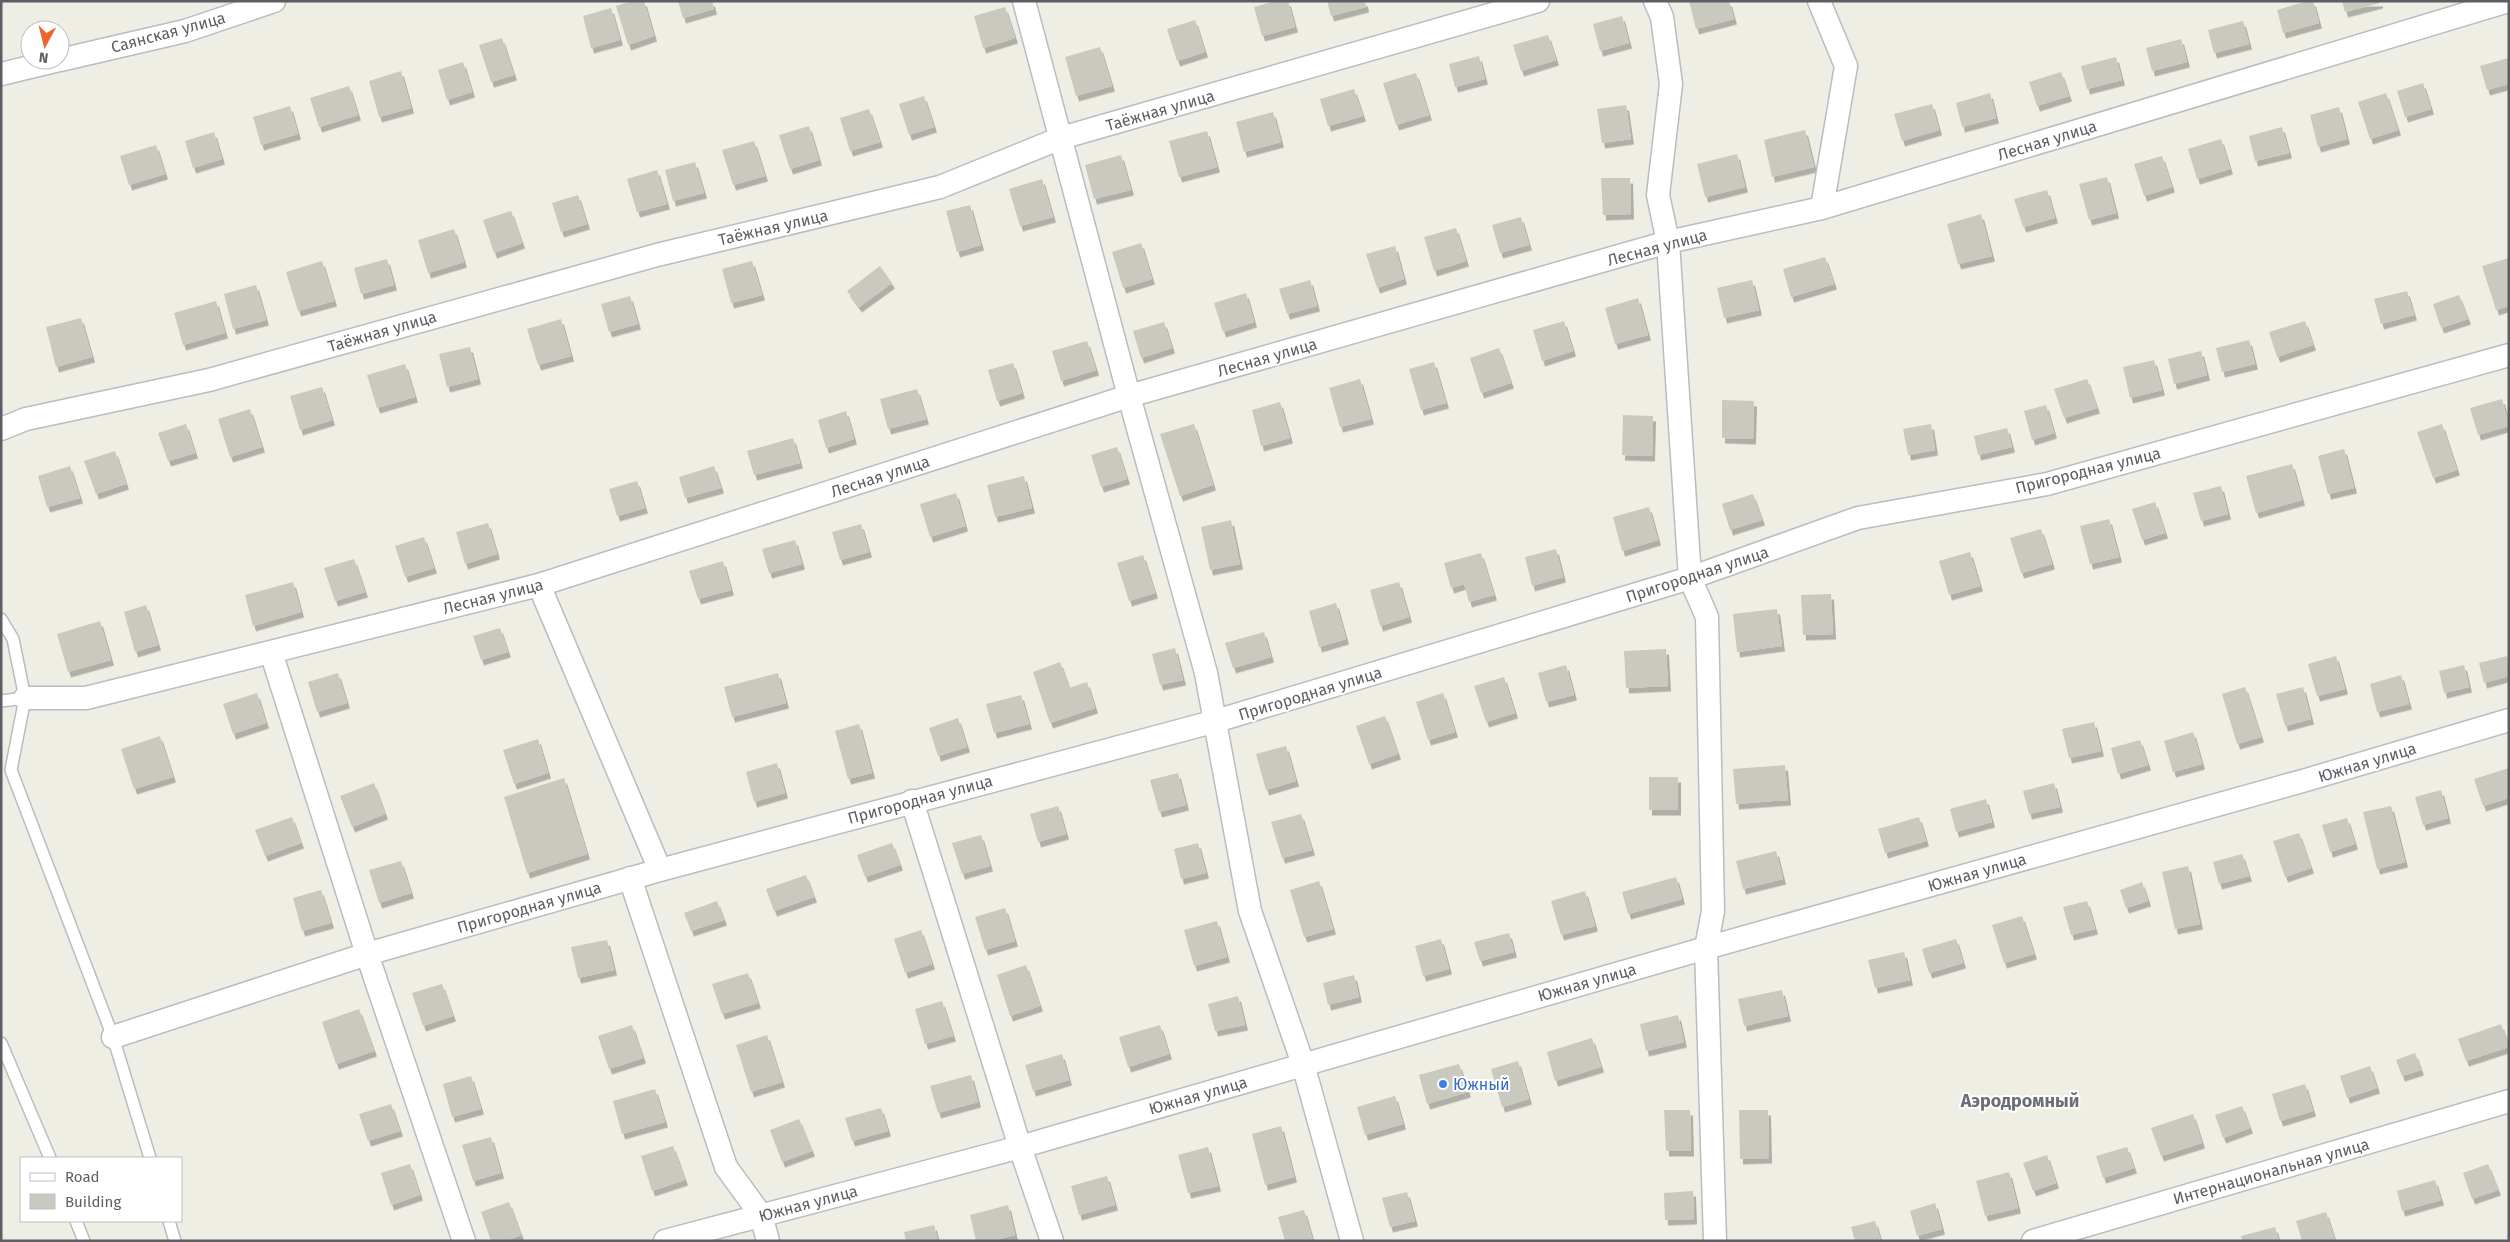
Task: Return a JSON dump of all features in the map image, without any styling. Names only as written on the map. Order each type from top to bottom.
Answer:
[{"type":"street","name":"Саянская улица","points":[[70,57],[185,31],[274,1]]},
{"type":"street","points":[[1024,1],[1129,396],[1206,672],[1250,911],[1303,1064],[1352,1241]]},
{"type":"street","name":"Таёжная улица","points":[[1,428],[26,419],[209,380],[657,254],[940,187],[1061,138],[1538,1]]},
{"type":"street","points":[[1655,1],[1662,16],[1671,84],[1658,195],[1668,242],[1690,578],[1706,617],[1713,911],[1706,948],[1715,1241]]},
{"type":"street","points":[[1819,1],[1846,66],[1822,208]]},
{"type":"street","name":"Лесная улица","points":[[25,698],[86,698],[539,585],[1129,396],[1668,242],[1822,208],[2508,1]]},
{"type":"street","name":"Саянская улица","points":[[1,74],[20,69]]},
{"type":"street","name":"Пригородная улица","points":[[113,1037],[367,954],[630,878],[1216,721],[1690,578],[1858,518],[2047,484],[2509,355]]},
{"type":"street","points":[[539,585],[660,870]]},
{"type":"street","points":[[270,652],[367,954],[464,1241]]},
{"type":"street","name":"Южная улица","points":[[665,1241],[1020,1147],[1706,948],[2306,780],[2509,720]]},
{"type":"street","points":[[912,801],[1020,1147],[1052,1241]]},
{"type":"street","points":[[630,878],[726,1167],[761,1215],[768,1241]]},
{"type":"street","name":"Интернациональная улица","points":[[2032,1241],[2509,1101]]},
{"type":"lane","points":[[1,619],[13,639],[25,698],[12,770],[113,1037],[150,1157]]},
{"type":"lane","points":[[1,701],[25,698]]},
{"type":"lane","points":[[1,1044],[50,1157]]},
{"type":"lane","points":[[76,1222],[84,1241]]},
{"type":"lane","points":[[169,1222],[175,1241]]},
{"type":"building","points":[[632,1],[644,1],[654,36],[628,45],[616,6]]},
{"type":"building","points":[[678,1],[712,1],[714,9],[683,18]]},
{"type":"building","points":[[1276,1],[1288,1],[1295,27],[1262,36],[1254,7]]},
{"type":"building","points":[[1327,1],[1365,1],[1366,7],[1331,16]]},
{"type":"building","points":[[1689,1],[1729,1],[1734,19],[1696,29]]},
{"type":"building","points":[[2313,1],[2319,23],[2283,33],[2277,10]]},
{"type":"building","points":[[2342,1],[2380,1],[2380,3],[2345,12]]},
{"type":"building","points":[[1005,7],[1015,38],[983,48],[974,16]]},
{"type":"building","points":[[611,8],[620,40],[591,48],[583,16]]},
{"type":"building","points":[[1622,16],[1629,43],[1600,51],[1593,24]]},
{"type":"building","points":[[1195,20],[1205,52],[1177,61],[1167,29]]},
{"type":"building","points":[[2243,21],[2249,44],[2214,53],[2208,30]]},
{"type":"building","points":[[1548,35],[1556,60],[1521,71],[1513,45]]},
{"type":"building","points":[[502,38],[514,75],[491,82],[479,45]]},
{"type":"building","points":[[2181,39],[2187,62],[2152,71],[2146,48]]},
{"type":"building","points":[[1100,47],[1112,86],[1076,96],[1065,57]]},
{"type":"building","points":[[1479,56],[1485,79],[1455,87],[1449,64]]},
{"type":"building","points":[[2116,57],[2122,80],[2087,89],[2081,66]]},
{"type":"building","points":[[2508,58],[2509,84],[2487,90],[2480,66]]},
{"type":"building","points":[[463,62],[472,92],[447,100],[438,70]]},
{"type":"building","points":[[401,71],[411,108],[379,117],[369,81]]},
{"type":"building","points":[[2061,72],[2069,96],[2037,106],[2029,82]]},
{"type":"building","points":[[1416,73],[1429,115],[1396,125],[1383,83]]},
{"type":"building","points":[[2423,83],[2431,109],[2405,117],[2397,91]]},
{"type":"building","points":[[349,86],[358,115],[319,127],[310,98]]},
{"type":"building","points":[[1354,89],[1363,116],[1328,126],[1320,99]]},
{"type":"building","points":[[1990,93],[1996,118],[1962,127],[1956,103]]},
{"type":"building","points":[[2386,93],[2398,130],[2370,139],[2358,102]]},
{"type":"building","points":[[924,96],[934,127],[909,135],[899,104]]},
{"type":"building","points":[[1932,104],[1939,130],[1902,141],[1894,114]]},
{"type":"building","points":[[1626,105],[1631,139],[1602,143],[1597,109]]},
{"type":"building","points":[[290,106],[298,134],[261,145],[253,117]]},
{"type":"building","points":[[2339,107],[2347,139],[2318,147],[2310,115]]},
{"type":"building","points":[[869,109],[880,142],[850,151],[840,118]]},
{"type":"building","points":[[1273,112],[1281,142],[1244,152],[1236,122]]},
{"type":"building","points":[[809,126],[819,160],[790,169],[779,135]]},
{"type":"building","points":[[2282,127],[2289,153],[2255,161],[2249,136]]},
{"type":"building","points":[[1805,130],[1814,167],[1772,177],[1764,140]]},
{"type":"building","points":[[1207,131],[1217,167],[1179,177],[1169,141]]},
{"type":"building","points":[[214,132],[222,159],[193,168],[185,141]]},
{"type":"building","points":[[2221,139],[2230,169],[2197,179],[2188,149]]},
{"type":"building","points":[[754,141],[765,176],[733,185],[722,150]]},
{"type":"building","points":[[156,145],[165,174],[129,185],[120,156]]},
{"type":"building","points":[[1737,154],[1745,187],[1705,197],[1697,164]]},
{"type":"building","points":[[1121,155],[1131,190],[1094,199],[1085,165]]},
{"type":"building","points":[[2162,156],[2172,187],[2144,196],[2134,164]]},
{"type":"building","points":[[695,162],[704,193],[673,201],[665,170]]},
{"type":"building","points":[[657,170],[667,204],[637,212],[627,179]]},
{"type":"building","points":[[2107,177],[2116,213],[2089,220],[2079,184]]},
{"type":"building","points":[[1601,178],[1630,178],[1631,214],[1603,215]]},
{"type":"building","points":[[1042,179],[1053,217],[1020,226],[1009,189]]},
{"type":"building","points":[[2047,190],[2055,218],[2023,227],[2014,199]]},
{"type":"building","points":[[578,195],[587,224],[561,232],[552,203]]},
{"type":"building","points":[[970,205],[981,245],[957,252],[946,211]]},
{"type":"building","points":[[511,211],[522,243],[494,253],[483,220]]},
{"type":"building","points":[[1981,214],[1992,256],[1958,264],[1947,224]]},
{"type":"building","points":[[1521,217],[1529,245],[1500,253],[1492,225]]},
{"type":"building","points":[[1456,228],[1466,261],[1434,271],[1424,237]]},
{"type":"building","points":[[454,229],[464,262],[428,273],[418,240]]},
{"type":"building","points":[[1141,243],[1152,279],[1123,288],[1112,252]]},
{"type":"building","points":[[1395,246],[1404,279],[1377,288],[1366,254]]},
{"type":"building","points":[[1825,257],[1834,284],[1791,297],[1783,269]]},
{"type":"building","points":[[2509,258],[2509,306],[2496,310],[2482,266]]},
{"type":"building","points":[[387,259],[394,285],[361,294],[354,268]]},
{"type":"building","points":[[322,261],[334,301],[298,311],[286,272]]},
{"type":"building","points":[[752,261],[762,295],[731,303],[722,269]]},
{"type":"building","points":[[880,266],[892,283],[859,307],[847,291]]},
{"type":"building","points":[[1310,280],[1317,306],[1287,314],[1279,289]]},
{"type":"building","points":[[1752,280],[1759,310],[1724,318],[1717,288]]},
{"type":"building","points":[[256,285],[266,320],[233,329],[224,294]]},
{"type":"building","points":[[2407,291],[2414,315],[2381,324],[2374,299]]},
{"type":"building","points":[[1246,293],[1254,322],[1223,332],[1214,303]]},
{"type":"building","points":[[2459,295],[2468,319],[2441,328],[2433,304]]},
{"type":"building","points":[[630,296],[638,324],[609,332],[601,304]]},
{"type":"building","points":[[1638,298],[1648,335],[1615,344],[1605,308]]},
{"type":"building","points":[[216,301],[225,333],[183,345],[174,313]]},
{"type":"building","points":[[81,318],[92,357],[56,367],[46,327]]},
{"type":"building","points":[[561,319],[571,356],[538,365],[527,329]]},
{"type":"building","points":[[1564,321],[1573,351],[1542,361],[1533,330]]},
{"type":"building","points":[[2305,321],[2313,345],[2277,357],[2269,332]]},
{"type":"building","points":[[1164,322],[1172,348],[1141,358],[1133,331]]},
{"type":"building","points":[[2249,340],[2255,364],[2222,372],[2216,348]]},
{"type":"building","points":[[1087,341],[1096,370],[1061,381],[1052,351]]},
{"type":"building","points":[[470,347],[478,379],[447,387],[439,354]]},
{"type":"building","points":[[1499,348],[1511,383],[1481,393],[1470,358]]},
{"type":"building","points":[[2201,351],[2207,375],[2174,384],[2168,359]]},
{"type":"building","points":[[2154,360],[2162,390],[2130,398],[2123,367]]},
{"type":"building","points":[[1434,362],[1446,403],[1421,410],[1409,369]]},
{"type":"building","points":[[1013,363],[1022,393],[997,401],[988,370]]},
{"type":"building","points":[[405,364],[415,397],[377,408],[367,375]]},
{"type":"building","points":[[1360,379],[1371,419],[1340,427],[1329,388]]},
{"type":"building","points":[[2087,379],[2097,408],[2064,418],[2054,389]]},
{"type":"building","points":[[322,387],[332,420],[300,430],[290,396]]},
{"type":"building","points":[[917,389],[926,419],[888,429],[880,399]]},
{"type":"building","points":[[2502,399],[2509,426],[2478,435],[2470,408]]},
{"type":"building","points":[[1722,400],[1754,401],[1753,439],[1722,438]]},
{"type":"building","points":[[1280,402],[1290,438],[1261,446],[1252,410]]},
{"type":"building","points":[[2046,405],[2054,433],[2032,440],[2024,411]]},
{"type":"building","points":[[250,409],[262,447],[230,457],[218,419]]},
{"type":"building","points":[[846,411],[854,439],[826,448],[818,420]]},
{"type":"building","points":[[1623,415],[1653,416],[1652,456],[1622,455]]},
{"type":"building","points":[[186,424],[195,453],[168,461],[158,433]]},
{"type":"building","points":[[1194,424],[1213,485],[1180,496],[1160,434]]},
{"type":"building","points":[[1931,424],[1935,450],[1908,455],[1903,429]]},
{"type":"building","points":[[2442,424],[2457,470],[2433,478],[2417,432]]},
{"type":"building","points":[[2007,428],[2012,447],[1978,455],[1974,436]]},
{"type":"building","points":[[793,438],[800,463],[754,475],[747,451]]},
{"type":"building","points":[[1117,447],[1127,479],[1101,487],[1091,455]]},
{"type":"building","points":[[2344,449],[2354,488],[2328,494],[2318,456]]},
{"type":"building","points":[[115,451],[126,484],[96,494],[84,461]]},
{"type":"building","points":[[2292,464],[2302,500],[2256,513],[2246,476]]},
{"type":"building","points":[[70,466],[80,498],[47,507],[38,476]]},
{"type":"building","points":[[714,466],[721,488],[685,498],[679,477]]},
{"type":"building","points":[[1024,476],[1032,508],[995,517],[987,485]]},
{"type":"building","points":[[637,481],[645,508],[617,516],[609,489]]},
{"type":"building","points":[[2221,486],[2228,514],[2201,521],[2193,493]]},
{"type":"building","points":[[956,493],[965,526],[930,537],[920,504]]},
{"type":"building","points":[[1753,494],[1762,520],[1730,530],[1722,504]]},
{"type":"building","points":[[2155,502],[2165,533],[2142,540],[2132,509]]},
{"type":"building","points":[[1649,507],[1658,540],[1622,551],[1613,517]]},
{"type":"building","points":[[2109,519],[2119,557],[2090,564],[2080,526]]},
{"type":"building","points":[[1231,520],[1240,564],[1210,570],[1201,527]]},
{"type":"building","points":[[488,523],[497,554],[465,564],[456,532]]},
{"type":"building","points":[[861,524],[869,552],[840,560],[832,532]]},
{"type":"building","points":[[2041,529],[2052,564],[2021,573],[2010,538]]},
{"type":"building","points":[[424,537],[434,568],[405,577],[395,546]]},
{"type":"building","points":[[795,540],[802,564],[769,573],[762,549]]},
{"type":"building","points":[[1556,549],[1563,577],[1532,586],[1525,557]]},
{"type":"building","points":[[1970,552],[1980,586],[1949,595],[1939,561]]},
{"type":"building","points":[[1481,553],[1494,595],[1469,602],[1464,584],[1451,588],[1444,563]]},
{"type":"building","points":[[1143,555],[1155,593],[1129,601],[1117,563]]},
{"type":"building","points":[[354,559],[365,592],[335,601],[324,568]]},
{"type":"building","points":[[723,561],[731,590],[698,599],[689,571]]},
{"type":"building","points":[[293,582],[301,612],[253,626],[245,595]]},
{"type":"building","points":[[1399,582],[1409,617],[1380,626],[1370,590]]},
{"type":"building","points":[[1831,594],[1833,634],[1803,635],[1801,595]]},
{"type":"building","points":[[1336,603],[1346,639],[1319,647],[1309,611]]},
{"type":"building","points":[[146,605],[158,645],[135,652],[124,612]]},
{"type":"building","points":[[1777,609],[1782,646],[1737,652],[1733,614]]},
{"type":"building","points":[[100,621],[111,660],[68,672],[57,634]]},
{"type":"building","points":[[500,628],[508,652],[481,660],[473,636]]},
{"type":"building","points":[[1264,632],[1271,657],[1233,668],[1225,643]]},
{"type":"building","points":[[1175,648],[1183,680],[1160,685],[1152,654]]},
{"type":"building","points":[[1666,649],[1668,686],[1626,688],[1624,651]]},
{"type":"building","points":[[2336,656],[2345,689],[2317,696],[2308,664]]},
{"type":"building","points":[[2507,656],[2509,676],[2484,683],[2479,663]]},
{"type":"building","points":[[1060,662],[1069,688],[1087,682],[1095,708],[1050,723],[1033,672]]},
{"type":"building","points":[[1566,665],[1574,695],[1546,702],[1538,673]]},
{"type":"building","points":[[2464,665],[2469,687],[2444,693],[2439,671]]},
{"type":"building","points":[[338,673],[347,703],[317,712],[308,682]]},
{"type":"building","points":[[778,673],[786,703],[732,717],[724,687]]},
{"type":"building","points":[[2401,675],[2409,704],[2377,712],[2370,684]]},
{"type":"building","points":[[1504,677],[1515,713],[1486,722],[1474,686]]},
{"type":"building","points":[[2245,687],[2261,737],[2237,744],[2222,694]]},
{"type":"building","points":[[2303,687],[2311,719],[2285,726],[2276,694]]},
{"type":"building","points":[[257,693],[266,723],[233,734],[223,704]]},
{"type":"building","points":[[1443,693],[1455,732],[1428,740],[1416,702]]},
{"type":"building","points":[[1021,695],[1029,724],[994,733],[986,704]]},
{"type":"building","points":[[1385,716],[1398,754],[1369,764],[1356,726]]},
{"type":"building","points":[[958,718],[967,747],[938,756],[929,728]]},
{"type":"building","points":[[2094,722],[2101,751],[2069,758],[2062,729]]},
{"type":"building","points":[[859,724],[872,773],[848,779],[835,731]]},
{"type":"building","points":[[2193,732],[2202,764],[2173,772],[2164,741]]},
{"type":"building","points":[[160,736],[173,777],[134,789],[121,749]]},
{"type":"building","points":[[538,739],[548,773],[514,784],[503,750]]},
{"type":"building","points":[[2140,740],[2148,765],[2118,774],[2111,748]]},
{"type":"building","points":[[1286,746],[1296,781],[1266,790],[1256,754]]},
{"type":"building","points":[[777,763],[785,793],[754,802],[746,772]]},
{"type":"building","points":[[1785,765],[1788,800],[1736,804],[1733,769]]},
{"type":"building","points":[[2509,768],[2509,798],[2483,806],[2474,779]]},
{"type":"building","points":[[1178,773],[1186,805],[1159,812],[1150,780]]},
{"type":"building","points":[[1649,777],[1678,777],[1678,810],[1649,810]]},
{"type":"building","points":[[564,778],[587,854],[527,873],[504,797]]},
{"type":"building","points":[[374,783],[385,814],[352,827],[340,796]]},
{"type":"building","points":[[2054,783],[2060,807],[2029,814],[2023,791]]},
{"type":"building","points":[[2441,790],[2448,818],[2423,825],[2415,797]]},
{"type":"building","points":[[1986,799],[1992,822],[1956,832],[1950,809]]},
{"type":"building","points":[[1058,806],[1066,834],[1038,842],[1030,814]]},
{"type":"building","points":[[2391,806],[2405,862],[2377,869],[2363,812]]},
{"type":"building","points":[[1301,814],[1312,850],[1282,858],[1271,822]]},
{"type":"building","points":[[292,817],[301,843],[265,856],[255,830]]},
{"type":"building","points":[[1919,817],[1926,841],[1885,853],[1878,829]]},
{"type":"building","points":[[2347,818],[2355,844],[2330,852],[2322,825]]},
{"type":"building","points":[[2299,833],[2311,868],[2285,877],[2273,841]]},
{"type":"building","points":[[981,835],[990,866],[962,874],[952,843]]},
{"type":"building","points":[[892,843],[900,865],[865,877],[857,855]]},
{"type":"building","points":[[1198,843],[1206,873],[1181,879],[1174,849]]},
{"type":"building","points":[[1776,851],[1783,879],[1743,889],[1736,861]]},
{"type":"building","points":[[2242,854],[2249,876],[2219,884],[2213,862]]},
{"type":"building","points":[[401,861],[411,893],[379,903],[369,870]]},
{"type":"building","points":[[2188,866],[2200,924],[2175,929],[2162,872]]},
{"type":"building","points":[[806,875],[814,897],[774,911],[766,889]]},
{"type":"building","points":[[1676,877],[1682,899],[1628,914],[1622,892]]},
{"type":"building","points":[[1319,881],[1333,929],[1304,937],[1290,890]]},
{"type":"building","points":[[2142,882],[2148,901],[2126,908],[2120,890]]},
{"type":"building","points":[[321,890],[331,923],[302,931],[293,898]]},
{"type":"building","points":[[1585,891],[1595,926],[1561,935],[1551,901]]},
{"type":"building","points":[[717,901],[724,920],[691,931],[684,913]]},
{"type":"building","points":[[2087,901],[2095,929],[2071,935],[2063,907]]},
{"type":"building","points":[[1005,908],[1015,941],[985,950],[975,917]]},
{"type":"building","points":[[2022,916],[2034,954],[2004,963],[1992,925]]},
{"type":"building","points":[[1217,921],[1227,957],[1194,966],[1184,930]]},
{"type":"building","points":[[921,930],[932,964],[905,973],[894,939]]},
{"type":"building","points":[[1509,933],[1514,952],[1480,961],[1474,942]]},
{"type":"building","points":[[1441,939],[1449,969],[1423,976],[1415,946]]},
{"type":"building","points":[[1956,939],[1963,963],[1929,973],[1922,949]]},
{"type":"building","points":[[607,940],[614,970],[578,978],[571,947]]},
{"type":"building","points":[[1904,952],[1910,980],[1875,988],[1868,960]]},
{"type":"building","points":[[1026,965],[1040,1006],[1010,1016],[997,975]]},
{"type":"building","points":[[748,973],[758,1003],[722,1014],[712,984]]},
{"type":"building","points":[[1354,975],[1359,997],[1328,1005],[1323,983]]},
{"type":"building","points":[[442,984],[453,1016],[423,1026],[412,993]]},
{"type":"building","points":[[1782,990],[1788,1016],[1744,1026],[1738,999]]},
{"type":"building","points":[[1238,996],[1245,1025],[1215,1031],[1208,1004]]},
{"type":"building","points":[[942,1001],[953,1036],[925,1044],[915,1009]]},
{"type":"building","points":[[359,1009],[374,1051],[336,1064],[322,1022]]},
{"type":"building","points":[[1678,1015],[1684,1042],[1646,1051],[1640,1024]]},
{"type":"building","points":[[2501,1024],[2509,1047],[2466,1061],[2458,1039]]},
{"type":"building","points":[[632,1025],[643,1058],[609,1069],[598,1036]]},
{"type":"building","points":[[1160,1025],[1169,1054],[1128,1067],[1119,1037]]},
{"type":"building","points":[[767,1035],[782,1082],[751,1092],[736,1045]]},
{"type":"building","points":[[1592,1038],[1601,1067],[1555,1081],[1547,1052]]},
{"type":"building","points":[[2415,1053],[2421,1070],[2402,1076],[2396,1060]]},
{"type":"building","points":[[1062,1054],[1069,1080],[1033,1091],[1025,1065]]},
{"type":"building","points":[[1518,1061],[1529,1099],[1502,1107],[1491,1069]]},
{"type":"building","name":"Южный","points":[[1459,1064],[1468,1092],[1427,1104],[1419,1075]]},
{"type":"building","points":[[2370,1066],[2377,1088],[2347,1098],[2340,1076]]},
{"type":"building","points":[[971,1075],[978,1102],[938,1113],[930,1086]]},
{"type":"building","points":[[471,1076],[481,1109],[452,1117],[443,1084]]},
{"type":"building","points":[[2305,1084],[2313,1111],[2280,1121],[2272,1094]]},
{"type":"building","points":[[655,1089],[665,1122],[622,1134],[613,1101]]},
{"type":"building","points":[[1395,1096],[1403,1124],[1365,1135],[1357,1107]]},
{"type":"building","points":[[391,1104],[400,1131],[368,1141],[359,1114]]},
{"type":"building","points":[[2242,1106],[2250,1128],[2223,1138],[2215,1115]]},
{"type":"building","points":[[881,1108],[888,1131],[852,1141],[845,1118]]},
{"type":"building","points":[[1664,1110],[1690,1110],[1691,1151],[1666,1151]]},
{"type":"building","points":[[1739,1110],[1768,1110],[1769,1158],[1740,1159]]},
{"type":"building","points":[[2193,1114],[2202,1143],[2161,1156],[2151,1128]]},
{"type":"building","points":[[799,1119],[812,1151],[782,1162],[770,1130]]},
{"type":"building","points":[[1281,1126],[1294,1177],[1265,1185],[1252,1134]]},
{"type":"building","points":[[491,1137],[501,1173],[473,1181],[462,1145]]},
{"type":"building","points":[[673,1146],[685,1180],[652,1191],[641,1156]]},
{"type":"building","points":[[1208,1147],[1218,1186],[1188,1193],[1178,1155]]},
{"type":"building","points":[[2127,1147],[2134,1168],[2103,1178],[2096,1156]]},
{"type":"building","points":[[2047,1155],[2056,1183],[2033,1191],[2023,1163]]},
{"type":"building","points":[[410,1164],[420,1195],[391,1205],[381,1173]]},
{"type":"building","points":[[2488,1164],[2498,1190],[2472,1199],[2463,1173]]},
{"type":"building","points":[[2009,1172],[2018,1208],[1985,1216],[1976,1181]]},
{"type":"building","points":[[1107,1176],[1115,1205],[1079,1215],[1071,1186]]},
{"type":"building","points":[[2435,1180],[2441,1200],[2402,1211],[2397,1191]]},
{"type":"building","points":[[1693,1191],[1694,1219],[1665,1220],[1664,1193]]},
{"type":"building","points":[[1407,1192],[1415,1221],[1390,1227],[1382,1198]]},
{"type":"building","points":[[509,1202],[521,1235],[506,1241],[491,1241],[481,1212]]},
{"type":"building","points":[[1935,1203],[1942,1229],[1917,1236],[1910,1211]]},
{"type":"building","points":[[1008,1205],[1015,1235],[992,1241],[976,1241],[970,1215]]},
{"type":"building","points":[[1304,1210],[1313,1241],[1285,1241],[1278,1217]]},
{"type":"building","points":[[2326,1212],[2335,1241],[2302,1241],[2296,1221]]},
{"type":"building","points":[[1875,1221],[1881,1241],[1855,1241],[1851,1227]]},
{"type":"building","points":[[934,1225],[938,1241],[906,1241],[904,1232]]},
{"type":"building","points":[[2275,1227],[2279,1241],[2242,1241],[2241,1236]]},
{"type":"place","name":"Южный","points":[[1443,1084]]},
{"type":"district","name":"Аэродромный","points":[[2020,1101]]}]
